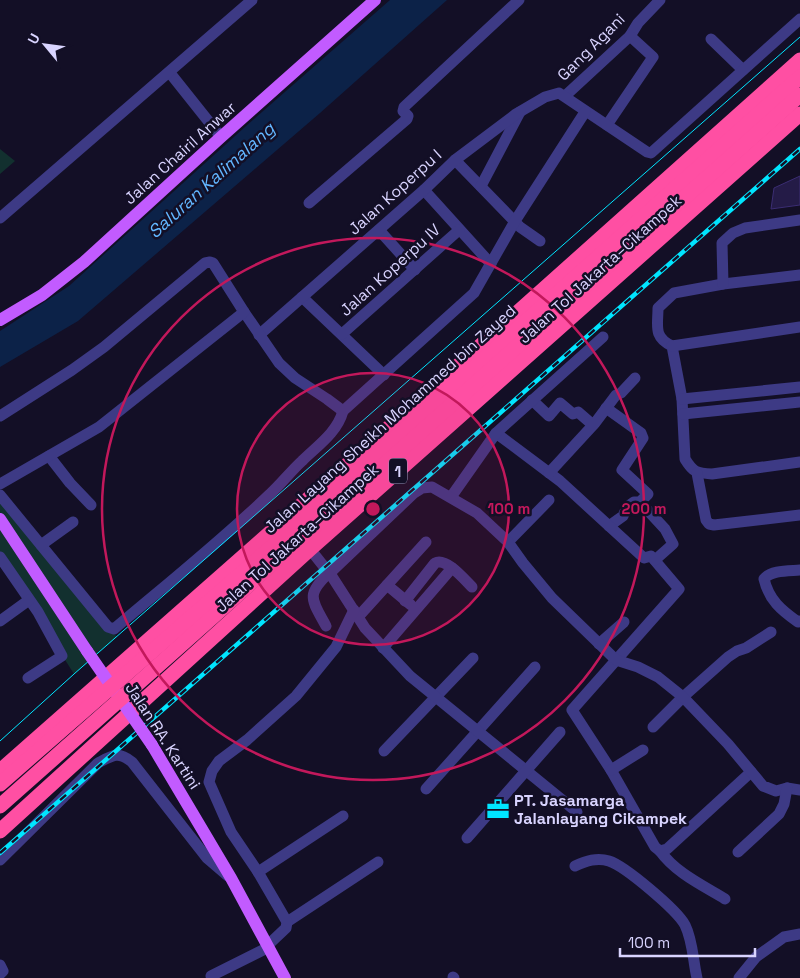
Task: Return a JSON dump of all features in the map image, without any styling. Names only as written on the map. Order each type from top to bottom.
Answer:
[{"type":"highway","name":"Jalan Tol Jakarta–Cikampek","points":[[0,771],[365,449],[800,60]]},
{"type":"highway","name":"Jalan Layang Sheikh Mohammed bin Zayed","points":[[0,784],[343,484],[800,77]]},
{"type":"highway","name":"Jalan Layang Sheikh Mohammed bin Zayed","points":[[0,806],[800,96]]},
{"type":"highway","name":"Jalan Tol Jakarta–Cikampek","points":[[0,831],[310,549],[800,114]]},
{"type":"main road","name":"Jalan Chairil Anwar","points":[[0,320],[42,294],[84,262],[375,0]]},
{"type":"main road","name":"Jalan RA. Kartini","points":[[0,519],[152,746],[231,878],[285,978]]},
{"type":"street","points":[[0,218],[170,73],[252,0]]},
{"type":"street","name":"Gang Agani","points":[[565,96],[630,36],[638,23],[660,0]]},
{"type":"street","points":[[309,203],[407,119],[408,116],[404,111],[404,107],[510,3]]},
{"type":"street","points":[[565,96],[585,112],[651,153],[800,19]]},
{"type":"street","points":[[607,125],[653,57],[630,36]]},
{"type":"street","points":[[711,39],[743,70]]},
{"type":"street","points":[[170,73],[221,137]]},
{"type":"street","name":"Jalan Koperpu I","points":[[259,335],[424,190],[455,160],[520,111],[554,94],[565,96]]},
{"type":"street","points":[[481,186],[520,111]]},
{"type":"street","points":[[0,495],[108,626],[114,629],[271,494],[329,435],[340,421],[343,412],[468,299],[585,112]]},
{"type":"street","points":[[455,160],[520,227],[540,241]]},
{"type":"street","points":[[424,190],[491,264]]},
{"type":"street","points":[[723,284],[722,243],[733,233],[745,228],[800,220]]},
{"type":"street","points":[[379,230],[415,270]]},
{"type":"street","name":"Jalan Koperpu IV","points":[[342,334],[459,230]]},
{"type":"street","points":[[0,416],[104,347],[205,263],[210,262],[213,263],[259,335],[287,372],[328,399],[343,412]]},
{"type":"street","points":[[800,275],[723,284],[674,293],[658,308],[658,334],[664,342],[672,346],[800,328]]},
{"type":"street","points":[[302,297],[384,375]]},
{"type":"street","points":[[0,484],[99,427],[244,312]]},
{"type":"street","points":[[451,497],[496,433],[603,337]]},
{"type":"street","points":[[672,346],[682,399],[685,458],[697,473],[706,520],[709,524],[800,515]]},
{"type":"street","points":[[549,473],[616,395],[621,393],[635,378]]},
{"type":"street","points":[[682,399],[800,387]]},
{"type":"street","points":[[532,400],[549,416],[560,403],[573,414],[578,412],[592,425]]},
{"type":"street","points":[[683,414],[800,402]]},
{"type":"street","points":[[606,408],[641,433],[643,438],[622,470],[648,494],[640,502],[634,502],[627,507],[623,516],[608,526]]},
{"type":"street","points":[[496,433],[549,473],[644,558],[651,556],[679,589],[572,710],[611,770],[655,847],[679,870],[725,899]]},
{"type":"street","points":[[49,456],[70,483],[91,505]]},
{"type":"street","points":[[697,473],[712,474],[800,462]]},
{"type":"street","points":[[326,626],[316,608],[312,595],[315,585],[400,506],[422,488],[432,487],[477,513],[508,542],[552,598],[616,660],[638,667],[658,677],[683,697],[728,744],[763,786],[776,791],[787,788],[800,790]]},
{"type":"street","points":[[508,542],[548,500]]},
{"type":"street","points":[[640,502],[665,529],[672,544],[655,560]]},
{"type":"street","points":[[41,545],[73,522]]},
{"type":"street","points":[[211,976],[268,946],[286,928],[287,922],[258,872],[231,832],[209,782],[212,771],[219,761],[247,740],[296,696],[336,647],[356,613],[387,585],[426,542]]},
{"type":"street","points":[[310,549],[330,573],[365,628],[410,676],[577,812]]},
{"type":"street","points":[[0,557],[38,612],[62,656],[28,678]]},
{"type":"street","points":[[405,601],[435,563],[442,561],[472,587]]},
{"type":"street","points":[[383,648],[452,568]]},
{"type":"street","points":[[800,570],[771,574],[764,579],[780,610],[798,622],[800,621]]},
{"type":"street","points":[[387,585],[416,610]]},
{"type":"street","points":[[0,621],[28,600]]},
{"type":"street","points":[[599,644],[624,622]]},
{"type":"street","points":[[653,727],[728,657],[771,632]]},
{"type":"street","points":[[384,751],[473,658]]},
{"type":"street","points":[[426,789],[535,667]]},
{"type":"street","points":[[468,838],[560,732]]},
{"type":"street","points":[[611,770],[643,750]]},
{"type":"street","points":[[0,860],[98,763],[113,755],[118,755],[124,756],[132,762],[207,858],[231,878]]},
{"type":"street","points":[[660,851],[667,850],[751,772]]},
{"type":"street","points":[[738,852],[779,814],[784,804],[787,788]]},
{"type":"street","points":[[258,872],[343,816]]},
{"type":"street","points":[[576,866],[597,859],[610,861],[626,871],[667,904],[685,925],[697,978]]},
{"type":"street","points":[[287,922],[378,862]]},
{"type":"street","points":[[739,978],[756,957],[784,937],[800,934]]},
{"type":"street","points":[[0,965],[2,971],[0,974]]},
{"type":"green space","points":[[0,149],[15,161],[0,174]]},
{"type":"green space","points":[[0,495],[117,637],[74,674],[0,557]]},
{"type":"water","name":"Saluran Kalimalang","points":[[390,0],[447,0],[320,113],[78,321],[0,367],[0,331],[69,286],[245,127]]},
{"type":"building","points":[[800,176],[800,205],[771,209],[774,188]]},
{"type":"tram line","points":[[0,741],[800,37]]},
{"type":"railway","points":[[0,853],[800,149]]},
{"type":"place","name":"PT. Jasamarga Jalanlayang Cikampek","points":[[498,809]]}]
